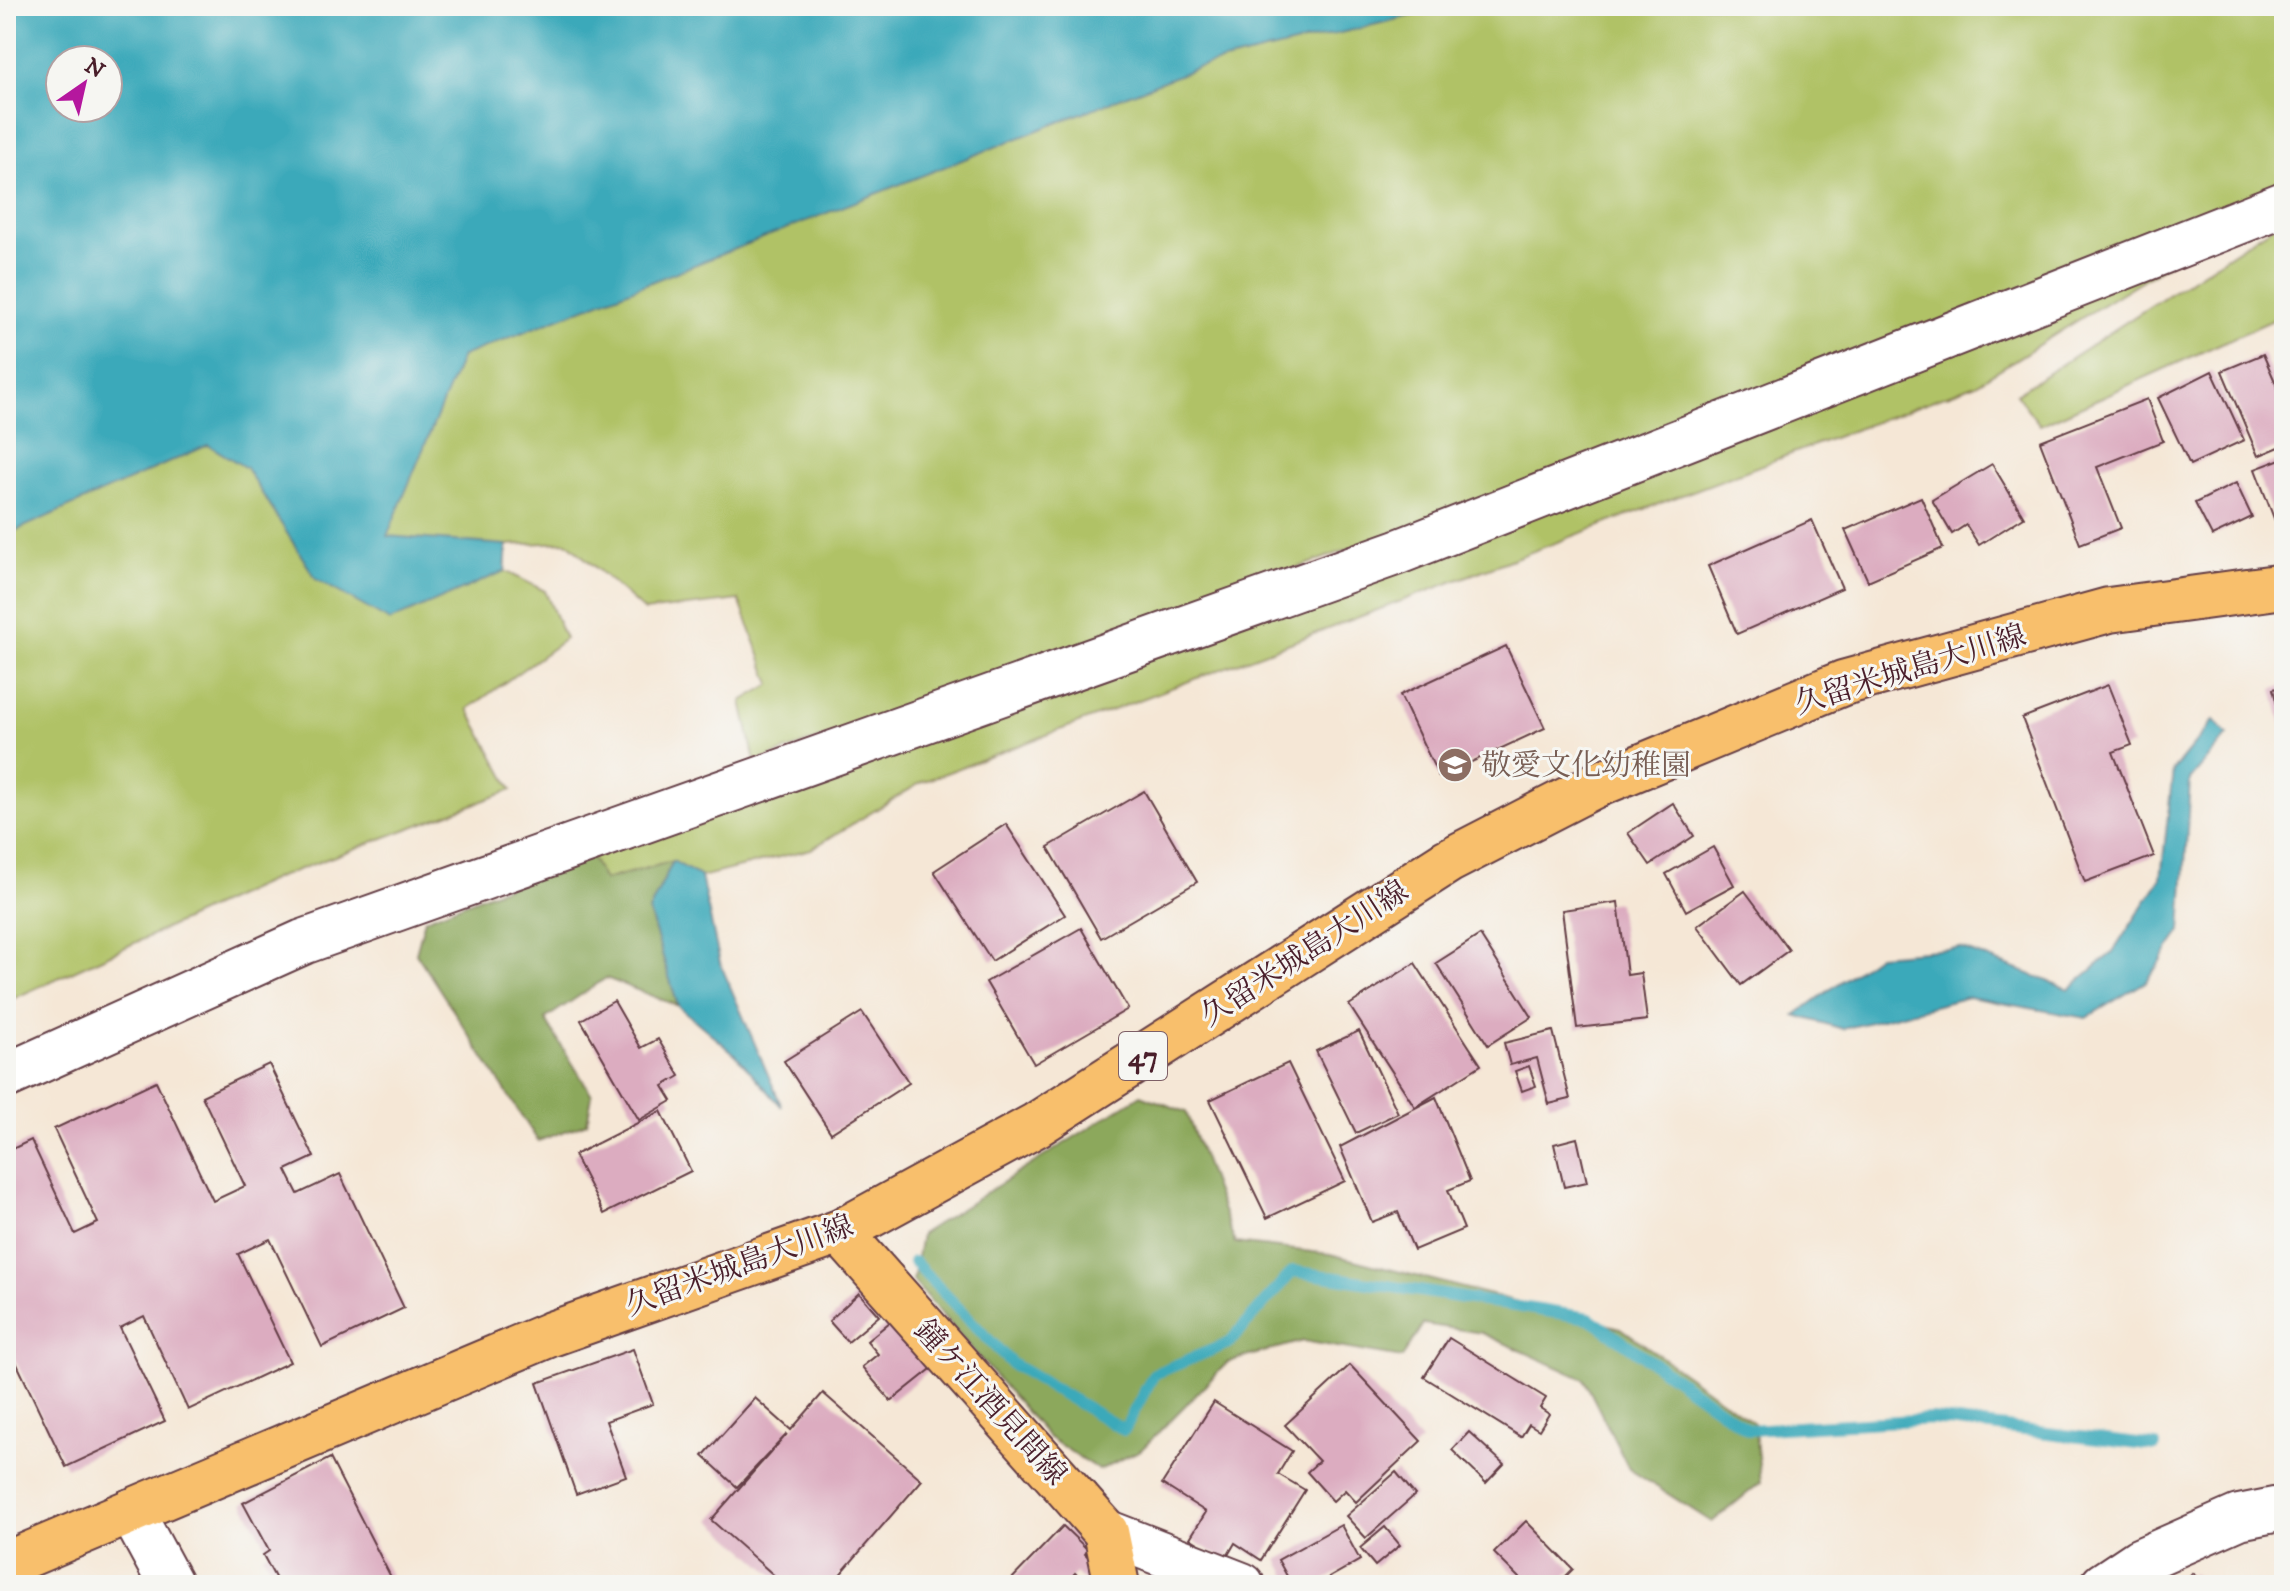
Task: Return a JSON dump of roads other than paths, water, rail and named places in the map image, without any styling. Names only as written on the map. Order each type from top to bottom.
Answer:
[{"type":"main road","name":"久留米城島大川線","points":[[6,1564],[551,1334],[840,1232],[1036,1125],[1448,861],[1594,786],[1843,683],[2109,610],[2284,586]]},
{"type":"main road","name":"鐘ケ江酒見間線","points":[[840,1232],[1106,1532],[1117,1585]]},
{"type":"street","points":[[6,1076],[303,942],[1398,552],[2284,204]]},
{"type":"street","points":[[2103,1585],[2139,1561],[2239,1517],[2284,1508]]},
{"type":"street","points":[[131,1511],[171,1585]]},
{"type":"street","points":[[1106,1532],[1242,1585]]},
{"type":"water","points":[[6,6],[1452,6],[1199,67],[462,356],[387,536],[507,545],[505,571],[390,621],[316,579],[246,468],[208,445],[6,535]]},
{"type":"water","points":[[2214,720],[2228,735],[2190,780],[2181,931],[2147,981],[2086,1018],[1968,997],[1843,1029],[1795,1015],[1878,955],[1960,948],[2069,989],[2113,952],[2161,878],[2173,770]]},
{"type":"water","points":[[673,861],[701,877],[720,963],[782,1107],[736,1055],[678,1006],[649,911]]},
{"type":"waterway","points":[[914,1262],[1012,1364],[1124,1430],[1154,1374],[1229,1343],[1293,1271],[1589,1318],[1749,1430],[1932,1419],[2155,1446]]},
{"type":"place","name":"敬愛文化幼稚園","points":[[1455,765]]}]
